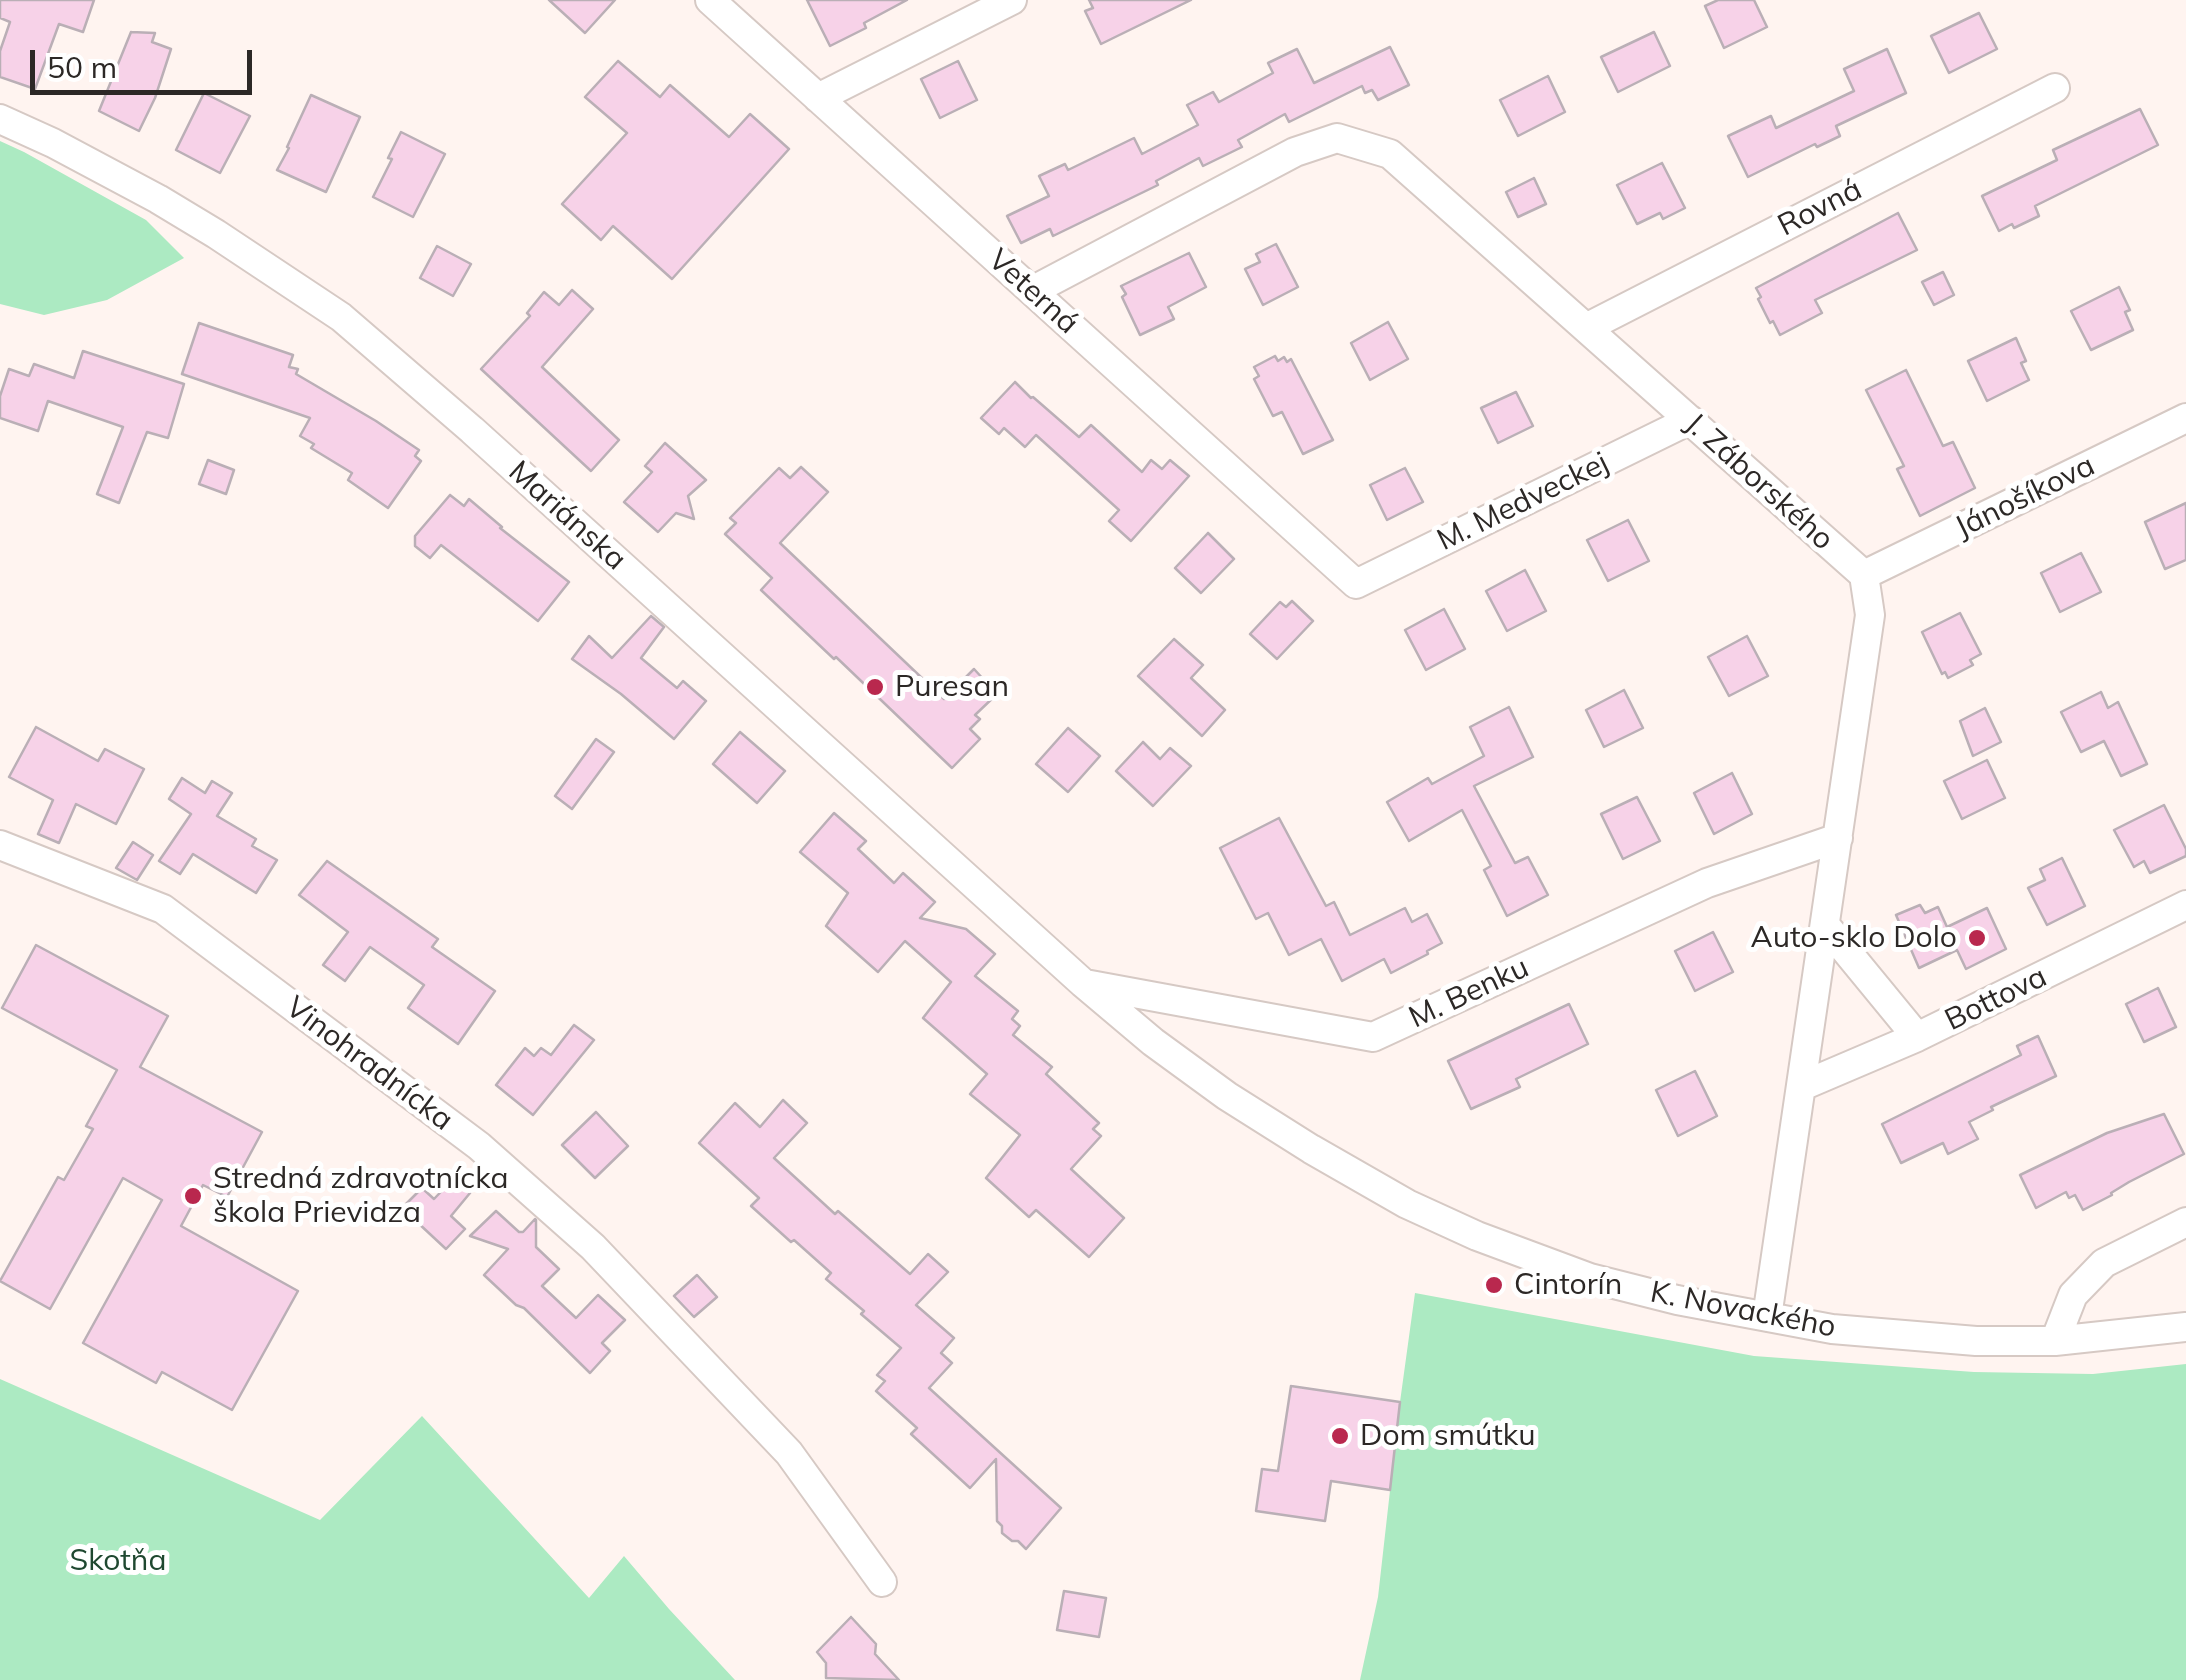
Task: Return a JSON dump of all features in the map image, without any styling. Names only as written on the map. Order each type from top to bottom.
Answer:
[{"type":"street","name":"Veterná","points":[[710,0],[1356,584]]},
{"type":"street","points":[[818,98],[1012,0]]},
{"type":"street","name":"Rovná","points":[[1586,328],[2055,88]]},
{"type":"street","name":"Mariánska","points":[[0,119],[158,199],[342,317],[1084,983]]},
{"type":"street","name":"J. Záborského","points":[[1032,291],[1294,152],[1337,138],[1390,154],[1864,575]]},
{"type":"street","name":"Jánošíkova","points":[[1864,575],[2186,418]]},
{"type":"street","name":"M. Medveckej","points":[[1356,584],[1690,420]]},
{"type":"street","points":[[1767,1317],[1870,615],[1864,575]]},
{"type":"street","name":"M. Benku","points":[[1084,983],[1373,1037],[1706,883],[1838,838]]},
{"type":"street","name":"Vinohradnícka","points":[[0,846],[163,909],[479,1146],[593,1247],[789,1453],[882,1582]]},
{"type":"street","name":"Bottova","points":[[1802,1086],[1917,1038],[2186,905]]},
{"type":"street","points":[[1825,926],[1917,1038]]},
{"type":"street","name":"K. Novackého","points":[[1084,983],[1153,1042],[1227,1096],[1311,1149],[1408,1204],[1477,1236],[1590,1278],[1678,1300],[1832,1329],[1976,1341],[2055,1341],[2186,1327]]},
{"type":"street","points":[[2055,1341],[2073,1295],[2104,1263],[2186,1222]]},
{"type":"green space","points":[[0,141],[146,220],[184,258],[107,300],[44,315],[0,304]]},
{"type":"green space","points":[[1415,1293],[1754,1356],[1974,1372],[2093,1374],[2186,1364],[2186,1680],[1360,1680],[1378,1597]]},
{"type":"green space","name":"Skotňa","points":[[0,1379],[320,1520],[422,1416],[589,1598],[624,1556],[735,1680],[0,1680]]},
{"type":"building","points":[[0,0],[94,0],[83,32],[59,24],[35,89],[0,77],[0,51],[10,22],[0,18]]},
{"type":"building","points":[[549,0],[615,0],[585,33]]},
{"type":"building","points":[[807,0],[907,0],[864,23],[866,28],[830,46]]},
{"type":"building","points":[[1089,0],[1191,0],[1101,44],[1085,11],[1093,8]]},
{"type":"building","points":[[1718,0],[1754,0],[1767,27],[1724,48],[1705,6]]},
{"type":"building","points":[[1979,13],[1997,49],[1949,73],[1931,36]]},
{"type":"building","points":[[131,32],[155,33],[152,42],[171,49],[139,131],[99,111]]},
{"type":"building","points":[[1654,32],[1670,66],[1618,92],[1601,57]]},
{"type":"building","points":[[1390,47],[1409,85],[1378,100],[1372,90],[1365,93],[1362,86],[1289,122],[1285,114],[1238,140],[1242,147],[1203,166],[1199,158],[1156,181],[1158,185],[1053,236],[1050,229],[1021,243],[1007,216],[1049,196],[1039,176],[1065,164],[1068,170],[1134,138],[1142,154],[1198,125],[1187,105],[1213,92],[1219,102],[1273,73],[1268,63],[1297,49],[1314,83]]},
{"type":"building","points":[[1887,49],[1906,93],[1836,126],[1840,136],[1748,177],[1728,136],[1771,116],[1776,128],[1854,91],[1844,69]]},
{"type":"building","points":[[618,61],[660,97],[670,85],[729,137],[750,114],[789,149],[672,279],[613,226],[601,240],[562,204],[627,133],[585,97]]},
{"type":"building","points":[[958,61],[977,100],[940,118],[921,79]]},
{"type":"building","points":[[1548,76],[1565,112],[1518,136],[1500,100]]},
{"type":"building","points":[[204,93],[250,116],[220,173],[176,150]]},
{"type":"building","points":[[311,95],[360,117],[326,192],[277,170]]},
{"type":"building","points":[[2140,109],[2158,145],[2035,206],[2039,216],[1999,231],[1982,196],[2057,160],[2053,150]]},
{"type":"building","points":[[401,132],[445,154],[413,217],[373,197]]},
{"type":"building","points":[[1662,163],[1685,208],[1663,219],[1660,213],[1637,224],[1617,185]]},
{"type":"building","points":[[1534,178],[1546,204],[1518,217],[1506,192]]},
{"type":"building","points":[[1898,213],[1917,250],[1815,300],[1822,313],[1780,335],[1773,321],[1770,323],[1756,288]]},
{"type":"building","points":[[1276,244],[1298,287],[1263,305],[1245,269],[1260,262],[1256,254]]},
{"type":"building","points":[[437,246],[471,264],[453,296],[420,278]]},
{"type":"building","points":[[1189,253],[1206,287],[1168,307],[1174,319],[1140,335],[1122,297],[1126,294],[1121,286]]},
{"type":"building","points":[[1943,272],[1954,295],[1934,305],[1922,282]]},
{"type":"building","points":[[2119,287],[2130,310],[2125,312],[2133,330],[2091,350],[2071,311]]},
{"type":"building","points":[[572,290],[593,309],[542,367],[619,440],[591,471],[481,369],[530,316],[527,313],[544,292],[559,305]]},
{"type":"building","points":[[1388,322],[1408,359],[1370,380],[1351,343]]},
{"type":"building","points":[[199,323],[293,355],[289,367],[298,369],[296,374],[419,450],[415,456],[421,461],[388,508],[348,480],[352,473],[311,448],[314,444],[300,436],[310,418],[182,374]]},
{"type":"building","points":[[2016,338],[2029,380],[1987,401],[1968,361]]},
{"type":"building","points":[[83,351],[184,384],[168,438],[147,432],[119,503],[97,494],[123,427],[48,401],[38,431],[0,418],[0,396],[9,369],[29,376],[34,364],[74,378]]},
{"type":"building","points":[[1275,356],[1278,361],[1284,357],[1287,362],[1291,359],[1333,440],[1303,454],[1282,412],[1273,416],[1254,379],[1259,376],[1254,367]]},
{"type":"building","points":[[1906,370],[1943,446],[1953,442],[1975,488],[1920,516],[1897,469],[1904,466],[1866,390]]},
{"type":"building","points":[[1015,382],[1079,437],[1091,425],[1142,472],[1151,460],[1162,469],[1170,460],[1189,476],[1131,541],[1109,521],[1119,510],[1036,435],[1025,447],[1004,428],[999,434],[981,418]]},
{"type":"building","points":[[1516,392],[1533,426],[1498,443],[1481,408]]},
{"type":"building","points":[[665,443],[706,480],[688,496],[694,519],[676,513],[658,532],[624,502],[652,472],[645,466]]},
{"type":"building","points":[[208,460],[234,470],[226,494],[199,484]]},
{"type":"building","points":[[801,467],[828,492],[780,543],[944,699],[974,669],[997,694],[975,715],[980,719],[970,729],[980,739],[952,768],[761,590],[772,578],[725,534],[736,523],[730,518],[779,468],[790,478]]},
{"type":"building","points":[[1405,468],[1423,502],[1387,520],[1370,485]]},
{"type":"building","points":[[450,495],[464,506],[469,499],[569,582],[538,621],[441,545],[430,558],[415,546],[415,536]]},
{"type":"building","points":[[2186,503],[2186,560],[2165,569],[2145,522]]},
{"type":"building","points":[[1628,520],[1649,561],[1608,581],[1587,540]]},
{"type":"building","points":[[1208,533],[1234,559],[1201,593],[1175,568]]},
{"type":"building","points":[[2081,553],[2101,592],[2060,612],[2041,573]]},
{"type":"building","points":[[1525,570],[1546,611],[1507,631],[1486,591]]},
{"type":"building","points":[[1292,601],[1313,621],[1277,659],[1250,634],[1280,602],[1286,607]]},
{"type":"building","points":[[1444,609],[1465,649],[1426,670],[1405,630]]},
{"type":"building","points":[[1960,613],[1981,654],[1970,660],[1973,665],[1948,678],[1945,672],[1942,674],[1922,632]]},
{"type":"building","points":[[651,616],[664,627],[641,658],[677,688],[683,681],[706,701],[674,739],[572,659],[589,636],[612,658]]},
{"type":"building","points":[[1747,636],[1768,676],[1729,696],[1708,657]]},
{"type":"building","points":[[1174,639],[1203,665],[1191,678],[1225,710],[1202,736],[1138,676]]},
{"type":"building","points":[[1624,690],[1643,728],[1604,747],[1586,710]]},
{"type":"building","points":[[2101,692],[2108,708],[2118,702],[2147,764],[2121,776],[2104,741],[2081,752],[2061,712]]},
{"type":"building","points":[[1509,707],[1533,757],[1474,786],[1515,863],[1528,857],[1548,895],[1507,916],[1484,870],[1491,866],[1462,810],[1409,841],[1387,802],[1428,778],[1432,784],[1484,756],[1470,727]]},
{"type":"building","points":[[1985,708],[2001,742],[1973,756],[1960,721]]},
{"type":"building","points":[[36,727],[98,761],[105,749],[144,769],[116,824],[76,804],[59,843],[38,834],[53,800],[9,777]]},
{"type":"building","points":[[1068,728],[1100,756],[1068,792],[1036,764]]},
{"type":"building","points":[[740,732],[785,771],[757,803],[713,764]]},
{"type":"building","points":[[596,739],[614,752],[572,809],[555,796]]},
{"type":"building","points":[[1143,742],[1160,759],[1170,748],[1191,766],[1153,806],[1116,771]]},
{"type":"building","points":[[1987,760],[2005,798],[1962,819],[1944,781]]},
{"type":"building","points":[[1732,773],[1752,814],[1714,834],[1694,793]]},
{"type":"building","points":[[182,778],[205,793],[212,781],[232,793],[217,816],[256,839],[252,846],[277,860],[256,893],[193,854],[180,874],[159,861],[191,814],[169,799]]},
{"type":"building","points":[[1637,797],[1660,841],[1623,859],[1601,814]]},
{"type":"building","points":[[2164,805],[2186,856],[2150,873],[2144,861],[2134,867],[2114,830]]},
{"type":"building","points":[[834,813],[866,841],[858,849],[894,883],[903,873],[935,902],[920,918],[966,929],[995,954],[975,976],[1018,1011],[1012,1019],[1020,1026],[1013,1035],[1052,1067],[1046,1074],[1099,1123],[1093,1129],[1101,1136],[1071,1169],[1124,1218],[1089,1257],[1036,1210],[1029,1217],[986,1178],[1020,1135],[970,1094],[987,1074],[923,1018],[951,982],[905,941],[878,972],[826,926],[848,893],[800,852]]},
{"type":"building","points":[[1279,818],[1326,906],[1334,902],[1350,935],[1405,908],[1412,922],[1427,914],[1442,943],[1391,973],[1384,959],[1342,981],[1321,939],[1289,955],[1268,913],[1256,919],[1220,848]]},
{"type":"building","points":[[133,842],[153,855],[137,880],[116,868]]},
{"type":"building","points":[[2062,858],[2085,906],[2047,925],[2028,888],[2045,880],[2040,869]]},
{"type":"building","points":[[327,861],[438,939],[432,947],[495,991],[458,1044],[408,1008],[424,985],[370,947],[345,981],[323,965],[348,932],[299,895]]},
{"type":"building","points":[[1920,905],[1925,913],[1938,907],[1947,927],[1987,908],[2006,949],[1966,969],[1957,950],[1919,968],[1896,915]]},
{"type":"building","points":[[1713,932],[1733,972],[1695,991],[1675,951]]},
{"type":"building","points":[[36,945],[168,1016],[140,1067],[262,1132],[227,1197],[203,1185],[181,1226],[298,1291],[232,1410],[162,1372],[156,1383],[83,1343],[162,1200],[123,1178],[50,1309],[0,1281],[58,1177],[64,1180],[93,1129],[86,1126],[117,1070],[2,1008]]},
{"type":"building","points":[[2158,988],[2176,1027],[2144,1042],[2126,1004]]},
{"type":"building","points":[[1569,1004],[1588,1044],[1516,1079],[1520,1087],[1471,1109],[1448,1061]]},
{"type":"building","points":[[574,1025],[594,1040],[533,1115],[496,1085],[525,1048],[534,1056],[541,1048],[551,1055]]},
{"type":"building","points":[[2038,1036],[2056,1076],[1969,1122],[1978,1139],[1948,1154],[1943,1143],[1901,1163],[1882,1124],[2021,1055],[2017,1046]]},
{"type":"building","points":[[1695,1071],[1717,1116],[1678,1136],[1656,1090]]},
{"type":"building","points":[[783,1100],[807,1123],[774,1158],[835,1214],[838,1211],[910,1274],[928,1254],[948,1272],[916,1305],[954,1338],[941,1353],[952,1363],[929,1388],[1061,1508],[1026,1549],[1002,1533],[997,1521],[996,1459],[970,1488],[911,1434],[917,1428],[876,1391],[885,1381],[877,1375],[901,1348],[826,1279],[831,1273],[751,1206],[759,1198],[699,1143],[735,1103],[760,1127]]},
{"type":"building","points":[[596,1112],[628,1146],[595,1178],[562,1145]]},
{"type":"building","points":[[2164,1114],[2184,1154],[2083,1210],[2075,1195],[2069,1198],[2066,1192],[2036,1208],[2020,1175],[2107,1133]]},
{"type":"building","points":[[454,1178],[470,1193],[451,1216],[465,1229],[446,1249],[402,1208],[422,1188],[434,1199]]},
{"type":"building","points":[[496,1211],[519,1232],[536,1220],[536,1247],[559,1269],[542,1286],[576,1318],[598,1295],[625,1320],[602,1343],[610,1351],[590,1373],[484,1275],[508,1249],[470,1236]]},
{"type":"building","points":[[697,1275],[717,1297],[694,1317],[674,1296]]},
{"type":"building","name":"Dom smútku","points":[[1291,1386],[1400,1402],[1390,1490],[1331,1481],[1325,1521],[1256,1511],[1262,1469],[1278,1471]]},
{"type":"building","points":[[1064,1591],[1106,1598],[1099,1637],[1057,1630]]},
{"type":"building","points":[[851,1617],[876,1644],[875,1654],[899,1680],[826,1678],[826,1663],[817,1652]]},
{"type":"place","name":"Puresan","points":[[875,687]]},
{"type":"place","name":"Auto-sklo Dolo","points":[[1977,938]]},
{"type":"place","name":"Stredná zdravotnícka škola Prievidza","points":[[193,1196]]},
{"type":"place","name":"Cintorín","points":[[1494,1285]]},
{"type":"place","name":"Dom smútku","points":[[1340,1436]]}]
